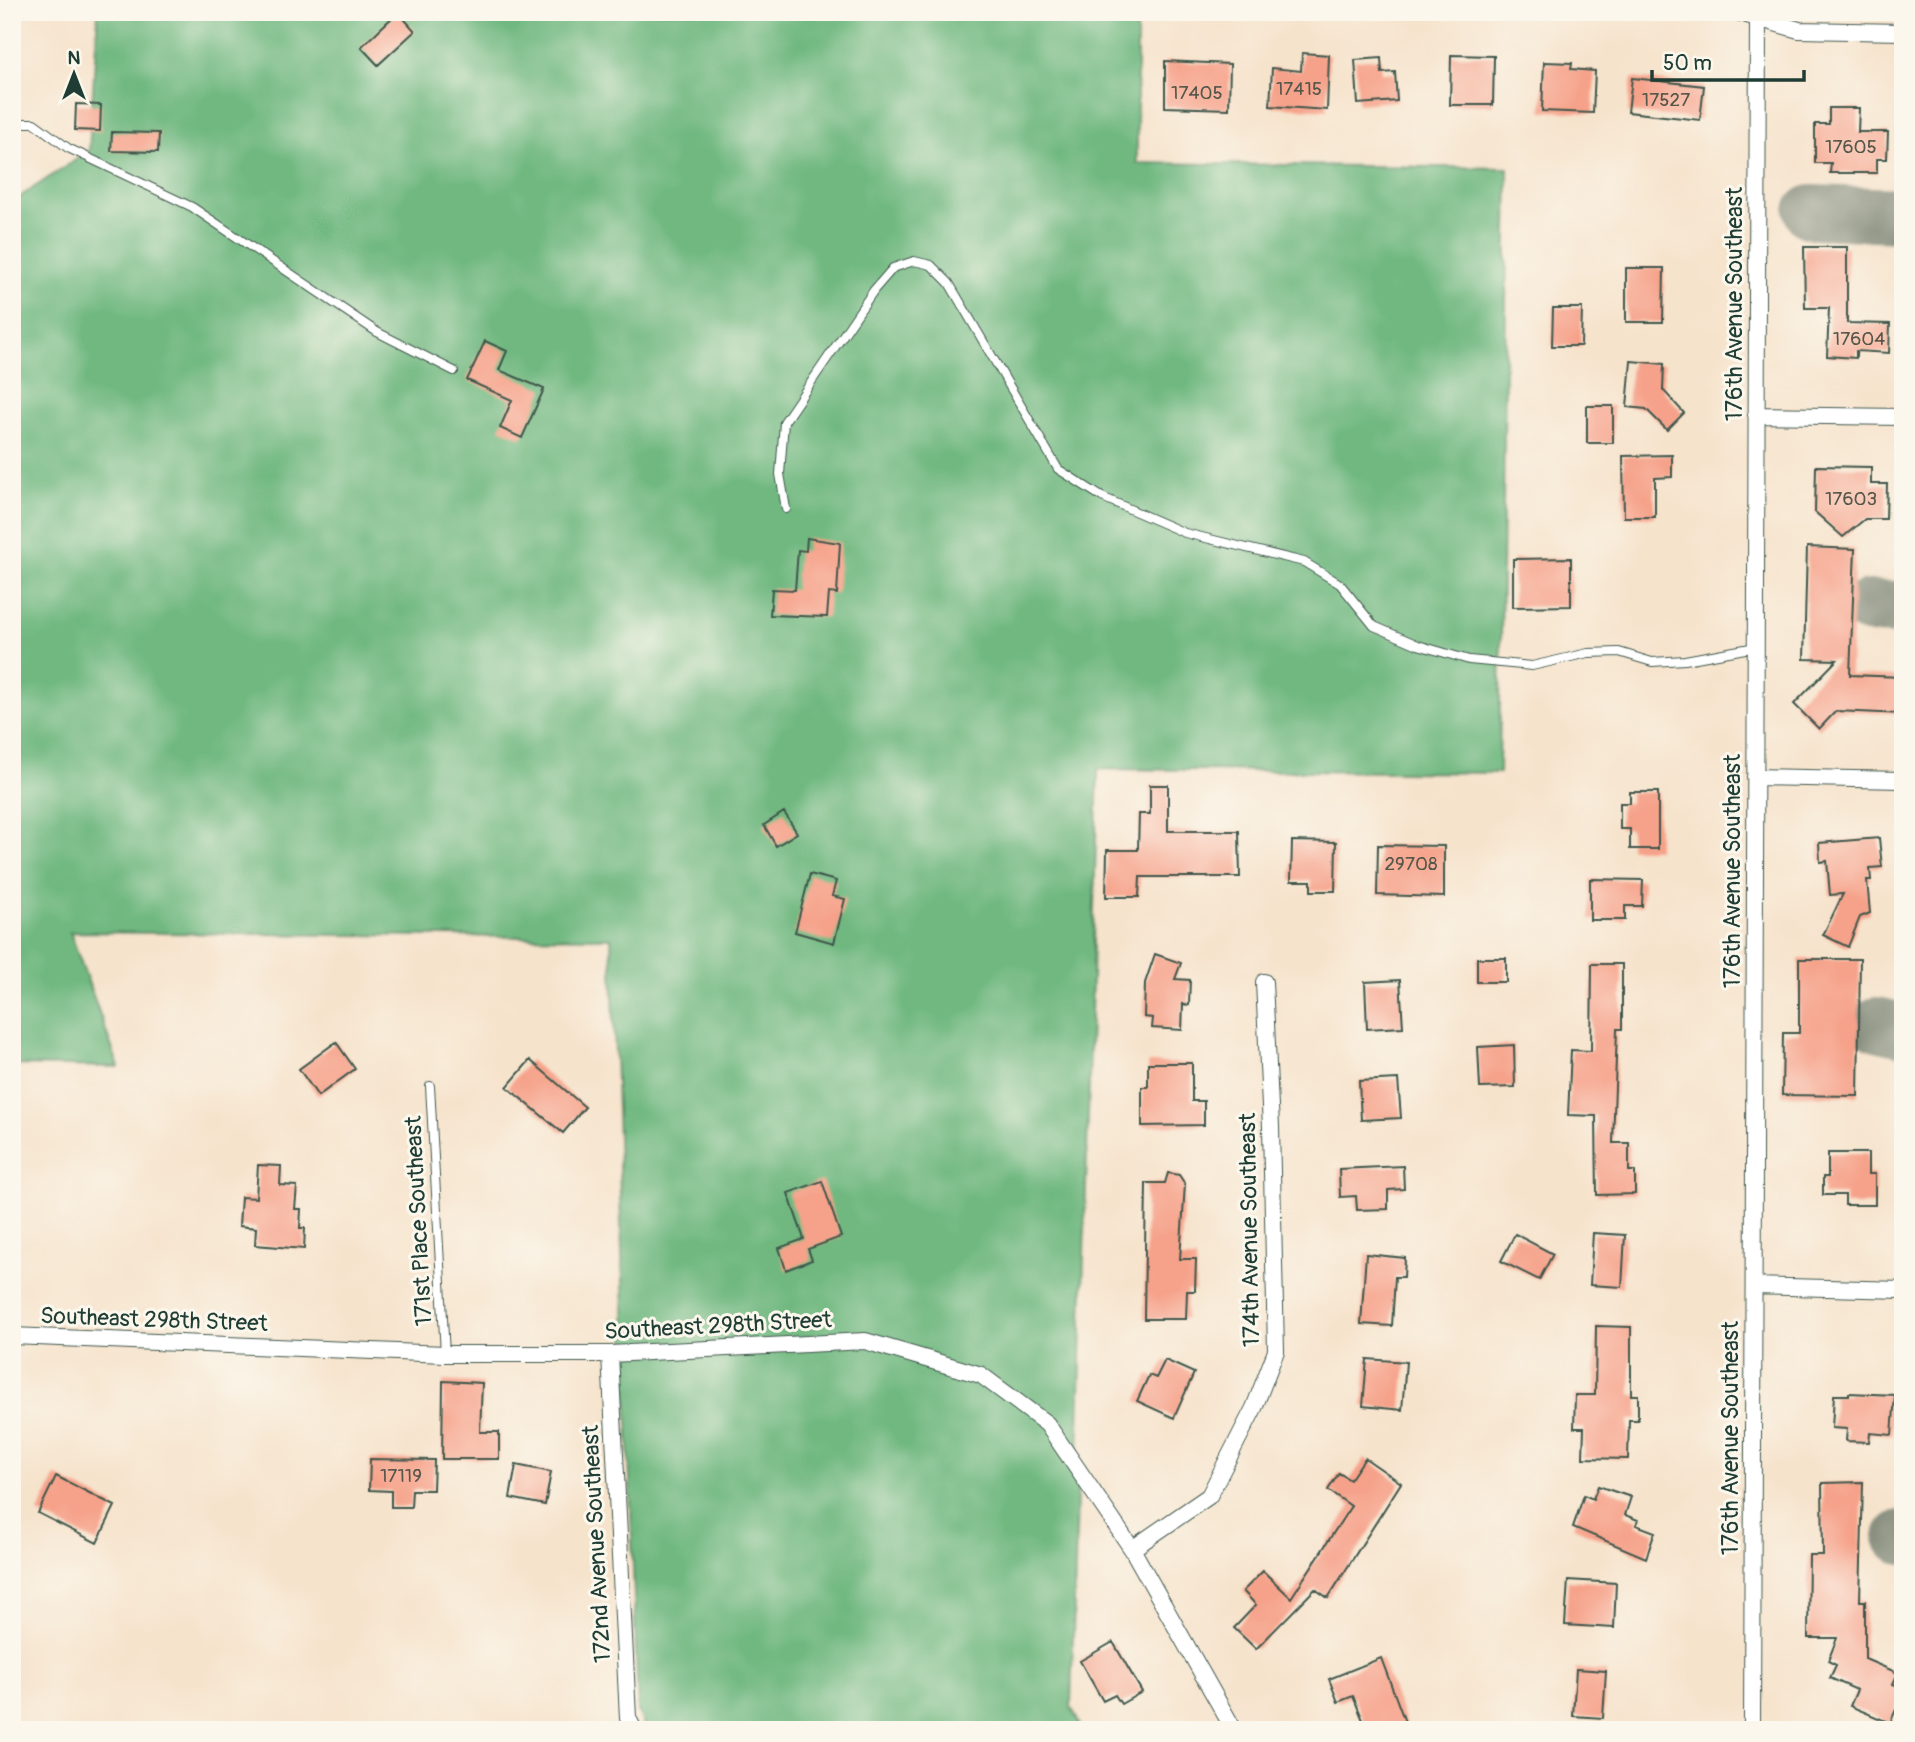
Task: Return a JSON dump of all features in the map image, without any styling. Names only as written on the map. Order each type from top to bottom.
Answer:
[{"type":"street","points":[[1737,12],[1799,30],[1903,32]]},
{"type":"street","name":"176th Avenue Southeast","points":[[1752,1730],[1758,16]]},
{"type":"street","points":[[1756,415],[1903,416]]},
{"type":"street","points":[[1755,777],[1903,780]]},
{"type":"street","name":"174th Avenue Southeast","points":[[1132,1549],[1209,1496],[1254,1408],[1276,1351],[1271,1127],[1264,982]]},
{"type":"street","points":[[1754,1286],[1903,1290]]},
{"type":"street","name":"Southeast 298th Street","points":[[12,1336],[445,1354],[610,1354],[865,1341],[981,1375],[1047,1424],[1132,1549],[1226,1727]]},
{"type":"street","name":"172nd Avenue Southeast","points":[[610,1354],[628,1718],[634,1730]]},
{"type":"lane","points":[[12,123],[34,123],[68,148],[192,207],[377,332],[454,371]]},
{"type":"lane","points":[[786,509],[780,474],[785,422],[874,290],[893,268],[914,261],[931,265],[949,283],[1058,469],[1102,497],[1185,533],[1304,562],[1340,584],[1374,626],[1418,645],[1469,660],[1532,666],[1588,653],[1619,652],[1652,662],[1685,660],[1756,647]]},
{"type":"lane","name":"171st Place Southeast","points":[[430,1086],[445,1354]]},
{"type":"green space","points":[[98,12],[1137,12],[1137,163],[1508,168],[1499,773],[1098,769],[1071,1706],[1082,1730],[646,1730],[638,1711],[611,938],[70,932],[119,1067],[12,1065],[12,202],[89,151]]},
{"type":"building","points":[[398,12],[415,31],[378,65],[361,47]]},
{"type":"building","points":[[1302,53],[1329,55],[1327,110],[1270,106],[1272,68],[1301,71]]},
{"type":"building","points":[[1451,55],[1494,56],[1493,105],[1450,105]]},
{"type":"building","points":[[1381,58],[1382,73],[1395,72],[1397,101],[1358,104],[1355,60]]},
{"type":"building","points":[[1165,61],[1230,64],[1229,109],[1165,107]]},
{"type":"building","points":[[1544,62],[1572,63],[1571,69],[1595,71],[1593,113],[1542,111]]},
{"type":"building","points":[[1632,78],[1704,86],[1700,120],[1628,112]]},
{"type":"building","points":[[76,104],[101,105],[100,131],[75,130]]},
{"type":"building","points":[[1829,108],[1859,108],[1858,132],[1888,132],[1887,159],[1877,159],[1877,173],[1830,173],[1831,163],[1815,163],[1815,124],[1829,124]]},
{"type":"building","points":[[112,132],[159,133],[158,152],[111,151]]},
{"type":"building","points":[[1804,247],[1847,247],[1847,323],[1890,324],[1889,353],[1856,351],[1856,358],[1827,356],[1829,308],[1805,308]]},
{"type":"building","points":[[1626,268],[1664,268],[1663,322],[1626,322]]},
{"type":"building","points":[[1553,308],[1582,308],[1581,346],[1552,346]]},
{"type":"building","points":[[485,341],[507,351],[499,370],[544,389],[522,438],[500,428],[512,400],[467,380]]},
{"type":"building","points":[[1631,361],[1664,364],[1663,390],[1684,413],[1667,430],[1646,409],[1627,407]]},
{"type":"building","points":[[1587,406],[1613,406],[1613,443],[1587,443]]},
{"type":"building","points":[[1672,455],[1672,477],[1655,478],[1655,517],[1624,517],[1623,456]]},
{"type":"building","points":[[1816,466],[1871,467],[1871,484],[1887,484],[1886,519],[1865,519],[1843,537],[1815,512]]},
{"type":"building","points":[[807,538],[840,543],[837,594],[829,593],[827,617],[770,615],[772,589],[795,590],[798,550],[806,551]]},
{"type":"building","points":[[1807,547],[1855,549],[1850,675],[1903,677],[1903,714],[1836,711],[1819,729],[1794,704],[1837,660],[1804,659]]},
{"type":"building","points":[[1571,558],[1571,606],[1513,607],[1513,559]]},
{"type":"building","points":[[1150,785],[1168,785],[1168,831],[1239,831],[1240,877],[1140,877],[1139,897],[1106,897],[1107,850],[1138,850],[1139,814],[1150,814]]},
{"type":"building","points":[[1630,792],[1658,792],[1658,849],[1630,849],[1630,829],[1620,829],[1620,803],[1630,803]]},
{"type":"building","points":[[784,812],[797,833],[776,846],[764,825]]},
{"type":"building","points":[[1879,838],[1882,867],[1870,868],[1871,880],[1867,880],[1870,913],[1860,917],[1848,947],[1823,935],[1843,894],[1830,895],[1827,861],[1820,862],[1819,843]]},
{"type":"building","points":[[1292,841],[1336,842],[1335,891],[1311,891],[1311,881],[1291,881]]},
{"type":"building","points":[[1378,845],[1444,846],[1444,897],[1377,895]]},
{"type":"building","points":[[810,874],[836,881],[832,896],[845,899],[834,943],[795,932]]},
{"type":"building","points":[[1590,879],[1643,880],[1642,906],[1625,906],[1625,920],[1590,920]]},
{"type":"building","points":[[1155,954],[1181,963],[1175,979],[1190,980],[1189,1005],[1183,1004],[1182,1030],[1152,1028],[1153,1018],[1144,1017],[1145,983]]},
{"type":"building","points":[[1477,958],[1506,958],[1506,982],[1477,982]]},
{"type":"building","points":[[1799,959],[1860,959],[1858,1096],[1782,1095],[1783,1033],[1799,1033]]},
{"type":"building","points":[[1592,964],[1622,964],[1622,1029],[1617,1029],[1613,1143],[1629,1143],[1629,1171],[1635,1171],[1635,1194],[1597,1195],[1596,1116],[1568,1115],[1571,1050],[1591,1051]]},
{"type":"building","points":[[1400,980],[1403,1027],[1367,1029],[1365,982]]},
{"type":"building","points":[[336,1042],[355,1069],[318,1096],[299,1069]]},
{"type":"building","points":[[1514,1045],[1515,1087],[1480,1088],[1478,1047]]},
{"type":"building","points":[[530,1060],[585,1107],[563,1133],[507,1087]]},
{"type":"building","points":[[1148,1063],[1192,1063],[1192,1101],[1204,1101],[1204,1125],[1142,1126],[1142,1087],[1148,1087]]},
{"type":"building","points":[[1398,1079],[1401,1118],[1361,1120],[1359,1081]]},
{"type":"building","points":[[1828,1153],[1868,1153],[1868,1174],[1875,1174],[1875,1205],[1845,1205],[1845,1195],[1823,1195],[1823,1177],[1828,1177]]},
{"type":"building","points":[[258,1165],[281,1166],[280,1185],[297,1186],[295,1209],[301,1209],[300,1228],[305,1228],[304,1249],[255,1245],[256,1228],[239,1226],[241,1197],[256,1198]]},
{"type":"building","points":[[1403,1166],[1404,1189],[1388,1190],[1388,1209],[1357,1210],[1356,1196],[1340,1197],[1339,1169]]},
{"type":"building","points":[[1168,1173],[1179,1175],[1185,1184],[1180,1259],[1196,1259],[1195,1291],[1187,1291],[1186,1319],[1144,1319],[1146,1183],[1165,1183]]},
{"type":"building","points":[[822,1181],[841,1237],[808,1249],[812,1260],[786,1270],[779,1248],[804,1239],[788,1193]]},
{"type":"building","points":[[1593,1233],[1625,1235],[1622,1287],[1590,1285]]},
{"type":"building","points":[[1515,1234],[1553,1254],[1539,1280],[1501,1261]]},
{"type":"building","points":[[1366,1254],[1405,1258],[1404,1277],[1395,1277],[1392,1326],[1361,1324]]},
{"type":"building","points":[[1596,1326],[1631,1327],[1631,1395],[1638,1395],[1638,1420],[1629,1420],[1628,1459],[1583,1458],[1584,1428],[1574,1428],[1575,1395],[1595,1395]]},
{"type":"building","points":[[1367,1359],[1406,1362],[1402,1410],[1363,1406]]},
{"type":"building","points":[[1165,1360],[1194,1373],[1174,1418],[1137,1401],[1149,1375],[1156,1378]]},
{"type":"building","points":[[443,1381],[482,1383],[480,1432],[499,1432],[499,1459],[442,1459]]},
{"type":"building","points":[[1834,1395],[1895,1395],[1892,1435],[1870,1433],[1869,1442],[1846,1441],[1847,1429],[1832,1428]]},
{"type":"building","points":[[1365,1458],[1401,1483],[1328,1598],[1315,1589],[1256,1649],[1234,1628],[1256,1605],[1243,1591],[1263,1571],[1291,1598],[1351,1506],[1328,1490],[1339,1473],[1350,1480]]},
{"type":"building","points":[[370,1459],[434,1460],[433,1490],[412,1490],[411,1507],[391,1507],[391,1491],[369,1490]]},
{"type":"building","points":[[516,1465],[551,1472],[545,1505],[510,1498]]},
{"type":"building","points":[[56,1476],[115,1506],[97,1543],[38,1513]]},
{"type":"building","points":[[1863,1482],[1860,1601],[1865,1601],[1865,1659],[1898,1673],[1893,1684],[1903,1688],[1903,1694],[1890,1723],[1850,1706],[1857,1690],[1830,1678],[1836,1665],[1828,1661],[1837,1638],[1808,1638],[1809,1555],[1823,1555],[1822,1483]]},
{"type":"building","points":[[1598,1486],[1631,1497],[1625,1515],[1638,1520],[1636,1525],[1655,1532],[1646,1558],[1573,1527],[1584,1495],[1593,1499]]},
{"type":"building","points":[[1568,1580],[1616,1583],[1614,1628],[1565,1625]]},
{"type":"building","points":[[1113,1642],[1142,1692],[1121,1704],[1115,1695],[1103,1701],[1080,1661]]},
{"type":"building","points":[[1381,1658],[1408,1730],[1367,1730],[1353,1696],[1338,1702],[1329,1679]]},
{"type":"building","points":[[1576,1669],[1606,1671],[1603,1718],[1573,1716]]},
{"type":"taxiway","points":[[1811,212],[1903,215]]},
{"type":"taxiway","points":[[1869,607],[1903,608]]},
{"type":"taxiway","points":[[1877,1024],[1903,1030]]}]
